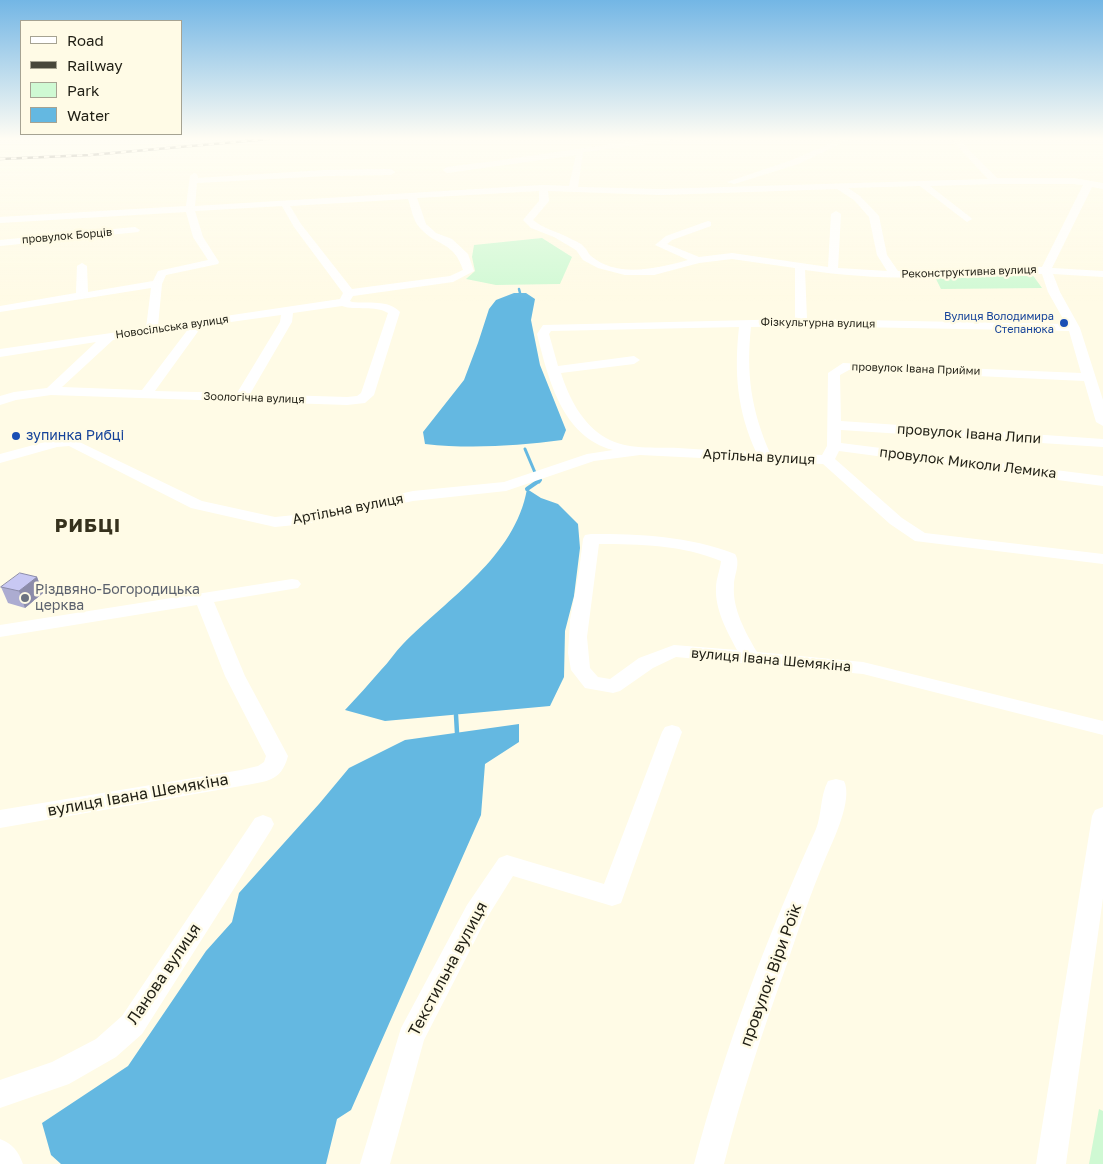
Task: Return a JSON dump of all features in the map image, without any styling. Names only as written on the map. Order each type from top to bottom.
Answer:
[{"type":"street","points":[[152,330],[157,284],[162,273],[164,271],[204,266],[214,262],[198,237],[190,209],[192,193]]},
{"type":"street","points":[[0,220],[466,193]]},
{"type":"street","name":"Реконструктивна вулиця","points":[[543,193],[544,202],[528,220],[534,226],[556,234],[580,248],[587,258],[602,266],[626,272],[654,272],[698,260],[732,256],[833,271],[895,275],[947,274],[1018,269],[1046,269],[1103,274]]},
{"type":"street","points":[[849,193],[857,198],[874,216],[882,255],[895,275]]},
{"type":"street","points":[[934,193],[967,219]]},
{"type":"street","points":[[1084,193],[1046,269],[1054,292],[1074,328],[1102,417]]},
{"type":"street","name":"Новосільська вулиця","points":[[0,353],[288,310],[453,279],[469,271],[464,256],[448,241],[434,235],[422,225],[412,197]]},
{"type":"street","points":[[285,204],[297,226],[346,298]]},
{"type":"street","points":[[833,271],[836,214]]},
{"type":"street","name":"Реконструктивна вулиця","points":[[698,260],[660,244],[669,238],[708,224]]},
{"type":"street","name":"провулок Борців","points":[[0,243],[135,230]]},
{"type":"street","points":[[82,266],[82,296]]},
{"type":"street","points":[[800,266],[801,322]]},
{"type":"street","points":[[0,309],[157,284]]},
{"type":"street","name":"Зоологічна вулиця","points":[[0,401],[14,396],[51,391],[347,402],[360,400],[367,395],[394,312],[385,307],[352,306],[346,298]]},
{"type":"street","points":[[241,397],[286,322],[288,310]]},
{"type":"street","points":[[746,322],[742,347],[748,415],[765,457]]},
{"type":"street","name":"Фізкультурна вулиця","points":[[553,370],[543,334],[547,328],[562,326],[801,322],[1074,328]]},
{"type":"street","points":[[145,394],[199,323]]},
{"type":"street","points":[[51,391],[110,336]]},
{"type":"street","points":[[634,360],[553,370],[578,421],[600,441],[640,451]]},
{"type":"street","name":"провулок Івана Прийми","points":[[830,453],[835,425],[834,373],[846,366],[1064,374],[1089,377]]},
{"type":"street","name":"провулок Івана Липи","points":[[835,425],[1103,443]]},
{"type":"street","name":"Артільна вулиця","points":[[0,459],[56,443],[71,442],[197,505],[275,522],[305,519],[413,496],[506,486],[592,458],[640,451],[765,457],[830,453],[896,521],[921,537],[1103,559]]},
{"type":"street","name":"провулок Миколи Лемика","points":[[830,453],[1103,481]]},
{"type":"street","name":"вулиця Івана Шемякіна","points":[[752,658],[736,631],[724,592],[730,568],[729,558],[715,552],[677,545],[591,539],[591,559],[578,637],[580,669],[592,683],[613,686],[646,663],[674,650],[752,658],[863,668],[1103,728]]},
{"type":"street","points":[[0,631],[292,584]]},
{"type":"street","name":"вулиця Івана Шемякіна","points":[[0,819],[241,778],[264,773],[274,767],[277,756],[235,676],[204,598]]},
{"type":"street","name":"Текстильна вулиця","points":[[375,1164],[411,1037],[476,913],[507,865],[612,896],[672,732]]},
{"type":"street","name":"провулок Віри Роїк","points":[[709,1164],[720,1120],[757,1009],[804,881],[829,824],[836,787]]},
{"type":"street","points":[[1051,1164],[1103,816]]},
{"type":"street","name":"Ланова вулиця","points":[[0,1094],[59,1074],[106,1048],[132,1025],[264,824]]},
{"type":"street","points":[[0,1154],[8,1164]]},
{"type":"green space","points":[[542,238],[572,257],[560,284],[496,285],[466,279],[475,271],[472,257],[474,245]]},
{"type":"green space","points":[[1029,270],[1042,288],[941,289],[935,277]]},
{"type":"green space","points":[[1099,1109],[1103,1111],[1103,1164],[1089,1164]]},
{"type":"water","points":[[514,293],[526,293],[535,299],[531,320],[540,365],[566,430],[562,440],[493,446],[425,444],[423,432],[464,380],[489,309],[496,300]]},
{"type":"water","points":[[527,489],[541,498],[558,504],[578,524],[580,548],[574,596],[565,631],[564,677],[550,706],[385,721],[345,710],[403,644],[459,593],[494,556],[509,535],[520,513]]},
{"type":"water","points":[[519,724],[519,742],[485,764],[481,815],[351,1110],[337,1119],[326,1164],[61,1164],[51,1155],[42,1123],[128,1066],[206,951],[232,922],[239,893],[349,768],[405,740]]},
{"type":"building","points":[[20,573],[37,577],[19,591],[1,587]]},
{"type":"waterway","points":[[519,289],[520,293]]},
{"type":"waterway","points":[[525,449],[539,481]]},
{"type":"waterway","points":[[527,489],[539,481]]},
{"type":"waterway","points":[[456,715],[457,733]]},
{"type":"place","name":"Вулиця Володимира Степанюка","points":[[1064,323]]},
{"type":"place","name":"зупинка Рибці","points":[[16,436]]},
{"type":"place","name":"Різдвяно-Богородицька церква","points":[[25,598]]},
{"type":"district","name":"РИБЦІ","points":[[88,526]]}]
